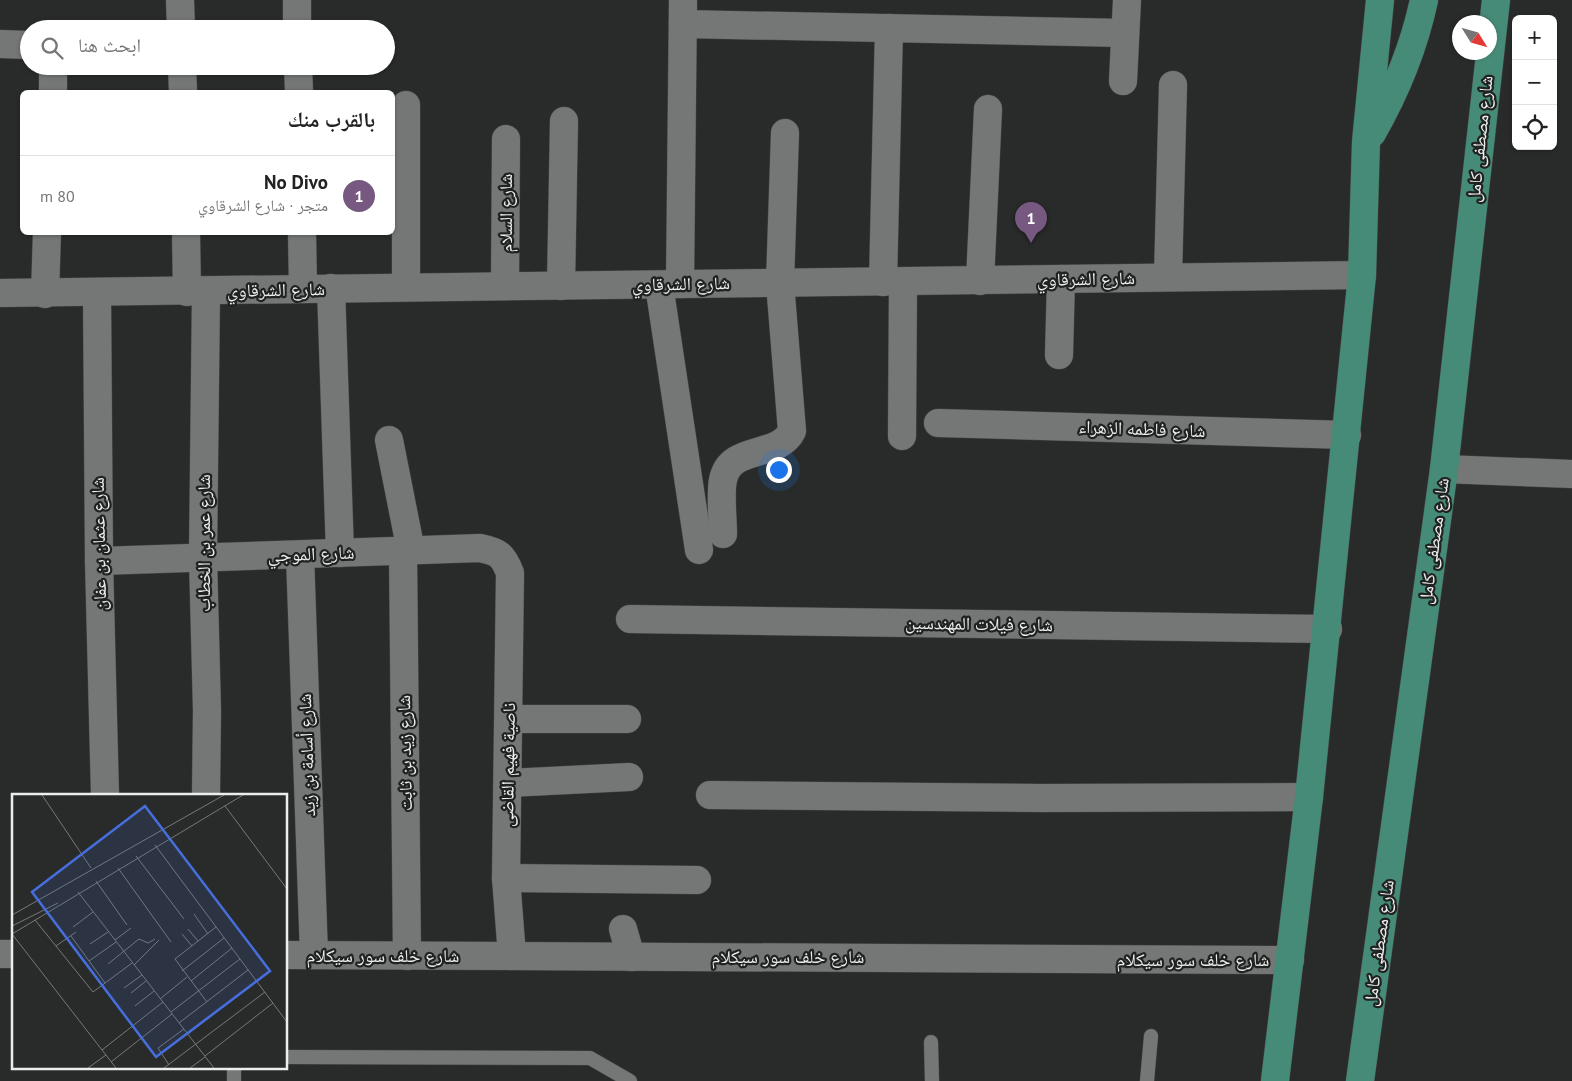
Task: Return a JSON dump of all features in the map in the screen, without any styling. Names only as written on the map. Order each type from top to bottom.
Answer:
[{"type":"main road","points":[[1275,1081],[1310,797],[1347,435],[1362,275],[1366,142],[1380,0]]},
{"type":"main road","points":[[1366,142],[1384,112],[1398,80],[1411,48],[1424,0]]},
{"type":"main road","name":"شارع مصطفى كامل","points":[[1360,1081],[1444,469],[1496,0]]},
{"type":"street","points":[[180,0],[181,20]]},
{"type":"street","points":[[297,0],[298,20]]},
{"type":"street","points":[[1124,81],[1126,0]]},
{"type":"street","points":[[698,550],[669,285],[683,12],[889,28],[1125,33]]},
{"type":"street","points":[[889,28],[893,282],[902,436]]},
{"type":"street","points":[[0,44],[20,45]]},
{"type":"street","points":[[52,90],[53,75]]},
{"type":"street","points":[[182,75],[183,90]]},
{"type":"street","points":[[298,75],[299,90]]},
{"type":"street","points":[[1168,278],[1173,85]]},
{"type":"street","points":[[406,105],[406,287]]},
{"type":"street","points":[[980,281],[988,108]]},
{"type":"street","points":[[561,286],[564,121]]},
{"type":"street","points":[[723,534],[723,480],[728,468],[738,457],[784,442],[792,431],[780,283],[785,133]]},
{"type":"street","name":"شارع السلام","points":[[505,286],[506,139]]},
{"type":"street","points":[[45,294],[48,235]]},
{"type":"street","name":"شارع عمر بن الخطاب","points":[[187,235],[197,291],[207,711],[206,794]]},
{"type":"street","points":[[302,235],[303,289]]},
{"type":"street","name":"شارع الشرقاوي","points":[[0,293],[45,294],[331,288],[1362,275]]},
{"type":"street","points":[[1060,355],[1061,279]]},
{"type":"street","points":[[331,288],[340,553]]},
{"type":"street","name":"شارع عثمان بن عفان","points":[[97,293],[99,561],[105,794]]},
{"type":"street","name":"شارع فاطمه الزهراء","points":[[938,423],[1347,435]]},
{"type":"street","name":"شارع زيد بن ثابت","points":[[389,440],[407,551],[407,956]]},
{"type":"street","points":[[1444,469],[1572,474]]},
{"type":"street","name":"شارع الموجي","points":[[99,561],[480,548],[494,551],[505,560],[510,573]]},
{"type":"street","name":"شارع أسامة بن زيد","points":[[300,554],[314,955]]},
{"type":"street","name":"ناصية فهيم القاضى","points":[[510,573],[506,878],[512,956]]},
{"type":"street","name":"شارع فيلات المهندسين","points":[[630,619],[1328,629]]},
{"type":"street","points":[[509,719],[627,719]]},
{"type":"street","points":[[508,783],[629,777]]},
{"type":"street","points":[[710,795],[1041,798],[1310,797]]},
{"type":"street","points":[[506,878],[697,880]]},
{"type":"street","points":[[623,930],[631,956]]},
{"type":"street","name":"شارع خلف سور سيكلام","points":[[288,955],[1290,960]]},
{"type":"lane","points":[[1147,1081],[1151,1036]]},
{"type":"lane","points":[[931,1042],[932,1081]]},
{"type":"lane","points":[[288,1057],[590,1058],[630,1081]]},
{"type":"lane","points":[[234,1068],[234,1081]]},
{"type":"place","name":"No Divo","points":[[1031,243]]}]
